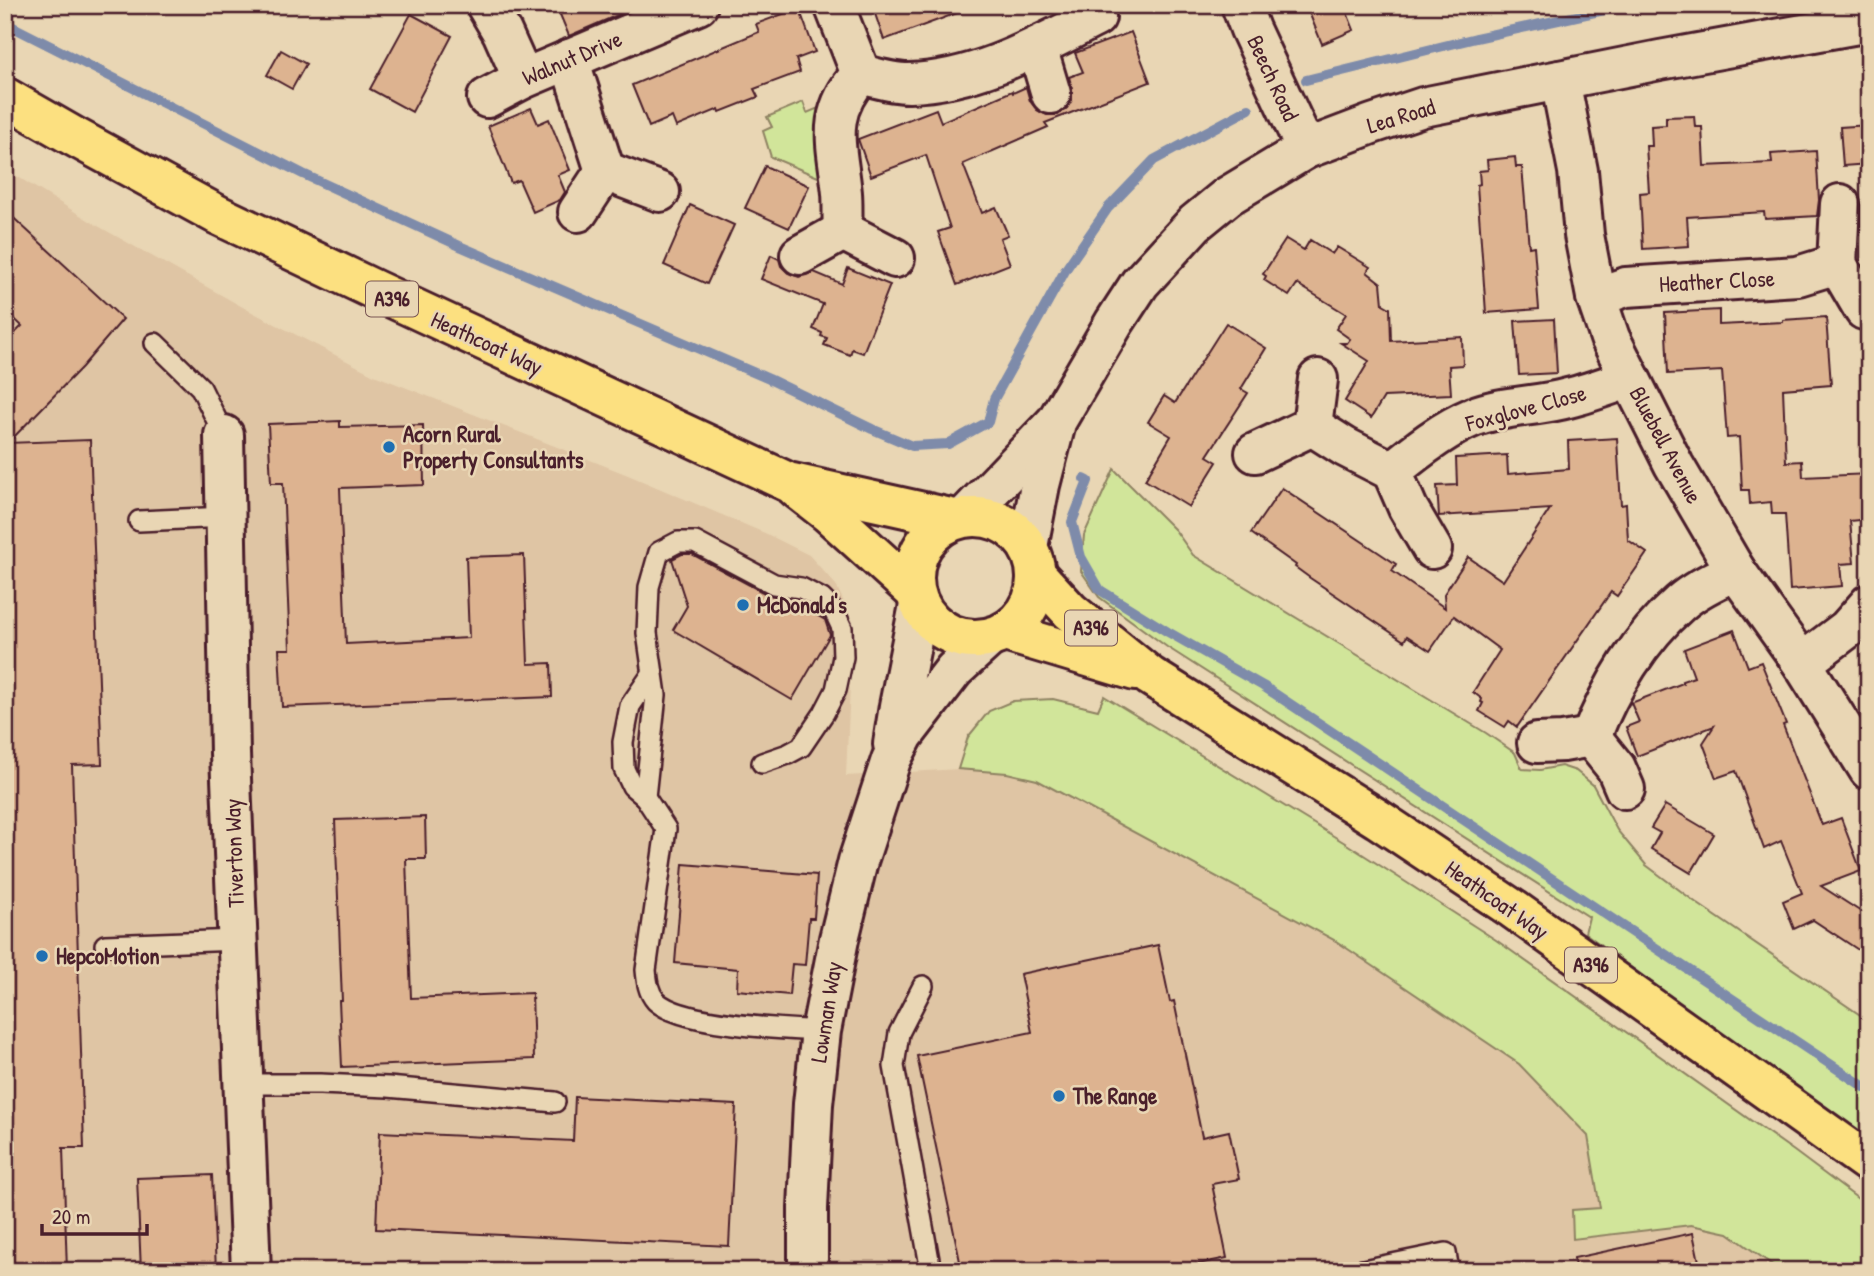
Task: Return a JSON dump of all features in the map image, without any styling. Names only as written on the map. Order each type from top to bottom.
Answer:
[{"type":"main road","name":"Heathcoat Way","points":[[5,97],[230,220],[374,290],[788,482],[828,513],[917,598]]},
{"type":"main road","name":"Heathcoat Way","points":[[788,482],[960,518]]},
{"type":"main road","points":[[983,517],[1001,523],[1016,533],[1032,561],[1035,591],[1029,608],[1019,622],[996,636],[967,640],[947,634],[930,622],[917,598],[913,574],[917,556],[926,540],[939,528],[960,518],[983,517]]},
{"type":"main road","name":"Heathcoat Way","points":[[1032,561],[1070,611],[1150,676],[1378,819],[1513,909],[1869,1163]]},
{"type":"main road","name":"Heathcoat Way","points":[[996,636],[1150,676]]},
{"type":"street","points":[[486,5],[502,32],[523,79]]},
{"type":"street","name":"Walnut Drive","points":[[487,98],[523,79],[698,5]]},
{"type":"street","points":[[834,5],[861,74]]},
{"type":"street","name":"Beech Road","points":[[1241,5],[1306,149]]},
{"type":"street","points":[[861,74],[906,83],[929,81],[987,68],[1019,57],[1096,17]]},
{"type":"street","name":"Lea Road","points":[[960,518],[1056,422],[1140,283],[1195,223],[1228,196],[1306,149],[1423,107],[1869,22]]},
{"type":"street","points":[[1037,47],[1051,94]]},
{"type":"street","points":[[569,59],[605,171]]},
{"type":"street","points":[[843,231],[842,193],[834,132],[838,112],[848,89],[861,74]]},
{"type":"street","name":"Bluebell Avenue","points":[[1560,80],[1578,171],[1584,236],[1596,297],[1610,338],[1674,465],[1736,571],[1802,663],[1869,770]]},
{"type":"street","points":[[605,171],[660,191]]},
{"type":"street","points":[[578,212],[605,171]]},
{"type":"street","points":[[1840,204],[1837,264],[1864,310]]},
{"type":"street","points":[[800,255],[843,231]]},
{"type":"street","points":[[843,231],[895,258]]},
{"type":"street","name":"Heather Close","points":[[1596,297],[1626,287],[1798,276],[1837,264]]},
{"type":"street","name":"Foxglove Close","points":[[1392,471],[1423,447],[1474,417],[1567,399],[1630,378]]},
{"type":"street","points":[[1312,426],[1318,379]]},
{"type":"street","name":"Lea Road","points":[[1032,561],[1040,485],[1056,422]]},
{"type":"street","points":[[1312,426],[1345,447],[1392,471],[1408,508],[1432,549]]},
{"type":"street","points":[[1255,453],[1312,426]]},
{"type":"street","name":"Tiverton Way","points":[[223,435],[230,754],[251,1271]]},
{"type":"street","points":[[1591,737],[1602,708],[1624,670],[1649,637],[1681,602],[1711,582],[1736,571]]},
{"type":"street","name":"Lowman Way","points":[[891,760],[917,598]]},
{"type":"street","points":[[1802,663],[1847,629],[1869,604]]},
{"type":"street","name":"Lowman Way","points":[[808,1271],[813,1104],[821,1031],[858,861],[891,760],[904,735],[954,670],[996,636]]},
{"type":"street","points":[[1537,743],[1591,737]]},
{"type":"street","points":[[1591,737],[1616,768],[1625,789]]},
{"type":"lane","points":[[155,343],[201,388],[223,435]]},
{"type":"lane","points":[[139,521],[226,517]]},
{"type":"lane","points":[[762,763],[801,747],[824,713],[836,690],[843,657],[842,628],[834,611],[822,599],[801,588],[774,584],[695,542],[678,542],[659,552],[649,587],[647,633],[656,695],[645,797],[666,829],[646,970],[648,989],[656,1000],[671,1011],[716,1022],[821,1031]]},
{"type":"lane","points":[[105,945],[238,940]]},
{"type":"lane","points":[[923,986],[899,1033],[894,1066],[931,1271]]},
{"type":"lane","points":[[243,1084],[388,1087],[555,1102]]},
{"type":"lane","points":[[1358,1271],[1446,1253],[1449,1271]]},
{"type":"shaded area","points":[[5,169],[98,226],[248,310],[374,375],[628,475],[767,534],[809,555],[836,585],[848,611],[852,640],[846,776],[958,769],[1008,773],[1037,780],[1341,944],[1519,1064],[1588,1136],[1600,1208],[1574,1239],[1691,1225],[1728,1233],[1781,1271],[5,1271]]},
{"type":"green space","points":[[803,102],[807,113],[828,104],[825,180],[771,157],[763,131],[772,127],[767,117]]},
{"type":"green space","points":[[1114,469],[1175,530],[1193,555],[1486,733],[1515,753],[1522,769],[1540,770],[1561,766],[1576,771],[1593,785],[1617,830],[1646,865],[1698,904],[1869,1021],[1869,1141],[1795,1090],[1585,933],[1589,917],[1167,647],[1099,597],[1081,571],[1084,535]]},
{"type":"green space","points":[[1104,696],[1345,843],[1496,940],[1869,1207],[1869,1271],[1781,1271],[1728,1233],[1691,1225],[1573,1239],[1572,1210],[1600,1208],[1588,1136],[1519,1064],[1336,941],[1037,780],[1007,773],[958,769],[968,737],[989,711],[1013,701],[1053,699],[1098,710]]},
{"type":"building","points":[[556,5],[641,5],[569,36]]},
{"type":"building","points":[[872,5],[968,5],[968,9],[884,40]]},
{"type":"building","points":[[1306,5],[1344,5],[1354,30],[1322,44]]},
{"type":"building","points":[[799,8],[815,52],[796,59],[800,72],[754,89],[758,97],[720,112],[719,109],[676,127],[672,117],[649,127],[632,85],[759,32],[756,24]]},
{"type":"building","points":[[411,14],[452,36],[412,112],[370,89]]},
{"type":"building","points":[[1131,32],[1150,82],[1045,123],[1048,127],[963,164],[982,213],[996,207],[1008,235],[1000,238],[1010,264],[957,285],[938,232],[950,228],[926,155],[871,176],[858,139],[936,109],[941,122],[1026,87],[1030,101],[1037,110],[1047,115],[1058,115],[1072,100],[1069,77],[1083,72],[1075,53]]},
{"type":"building","points":[[281,50],[306,64],[292,89],[267,75]]},
{"type":"building","points":[[531,108],[538,124],[549,119],[570,170],[558,175],[565,192],[560,200],[533,212],[519,180],[511,183],[488,126]]},
{"type":"building","points":[[1694,116],[1695,127],[1702,127],[1704,166],[1772,163],[1771,154],[1816,151],[1819,200],[1817,216],[1765,219],[1764,212],[1687,217],[1689,246],[1643,249],[1640,193],[1649,192],[1646,146],[1652,146],[1651,126],[1666,125],[1666,117]]},
{"type":"building","points":[[1869,125],[1869,164],[1843,166],[1840,127]]},
{"type":"building","points":[[1515,157],[1516,167],[1522,167],[1529,247],[1534,246],[1539,309],[1486,313],[1477,185],[1480,184],[1479,171],[1488,170],[1487,160]]},
{"type":"building","points":[[765,166],[809,186],[789,228],[745,208]]},
{"type":"building","points":[[690,205],[734,225],[707,284],[664,265]]},
{"type":"building","name":"HepcoMotion","points":[[5,210],[123,319],[82,367],[8,443],[90,440],[102,764],[72,765],[84,1148],[63,1148],[67,1271],[5,1271],[5,343],[22,326],[5,310]]},
{"type":"building","points":[[1286,239],[1304,250],[1310,240],[1332,254],[1337,247],[1370,267],[1367,272],[1381,283],[1383,304],[1390,308],[1391,341],[1462,337],[1463,365],[1449,366],[1451,394],[1384,397],[1371,418],[1345,401],[1369,361],[1341,343],[1347,343],[1350,339],[1336,329],[1346,314],[1297,284],[1289,296],[1264,280],[1266,276],[1263,274]]},
{"type":"building","points":[[771,255],[779,259],[781,266],[788,273],[799,277],[814,272],[842,284],[848,268],[890,285],[863,353],[852,349],[850,355],[824,345],[827,338],[813,329],[823,304],[761,279]]},
{"type":"building","points":[[1719,310],[1719,325],[1826,317],[1831,385],[1783,389],[1786,462],[1802,461],[1803,477],[1869,474],[1869,519],[1850,521],[1854,563],[1840,564],[1842,586],[1790,590],[1785,514],[1772,514],[1771,502],[1750,504],[1749,490],[1742,490],[1739,437],[1727,438],[1722,371],[1668,374],[1665,313]]},
{"type":"building","points":[[1554,319],[1557,373],[1519,375],[1515,321]]},
{"type":"building","points":[[1226,323],[1266,348],[1241,389],[1248,393],[1207,456],[1217,462],[1189,507],[1145,480],[1171,436],[1148,422],[1164,396],[1175,403]]},
{"type":"building","points":[[340,421],[340,427],[423,425],[424,485],[340,488],[346,644],[469,638],[466,557],[524,555],[528,664],[551,663],[552,697],[282,707],[279,649],[290,649],[283,483],[271,483],[268,424]]},
{"type":"building","points":[[1617,438],[1621,505],[1626,504],[1628,540],[1647,553],[1617,596],[1611,592],[1517,727],[1509,721],[1505,727],[1479,711],[1482,699],[1473,692],[1500,650],[1454,616],[1430,651],[1407,636],[1404,641],[1310,578],[1251,533],[1282,488],[1396,564],[1392,571],[1445,608],[1444,594],[1468,557],[1503,581],[1550,509],[1439,516],[1437,486],[1457,485],[1456,458],[1507,455],[1508,474],[1569,469],[1568,441]]},
{"type":"building","name":"McDonald's","points":[[682,554],[692,554],[768,595],[787,598],[825,620],[830,635],[792,700],[673,630],[687,606],[672,559]]},
{"type":"building","points":[[1734,630],[1748,667],[1761,662],[1822,825],[1841,818],[1861,871],[1821,886],[1869,917],[1869,957],[1813,920],[1794,929],[1783,901],[1802,893],[1781,841],[1764,849],[1736,771],[1716,778],[1703,743],[1714,726],[1637,756],[1626,727],[1639,722],[1631,703],[1694,677],[1684,649]]},
{"type":"building","points":[[1665,805],[1714,834],[1691,873],[1651,849],[1660,833],[1651,828]]},
{"type":"building","points":[[425,817],[426,859],[406,859],[411,998],[532,993],[534,1059],[342,1067],[335,820]]},
{"type":"building","points":[[683,864],[817,875],[814,918],[809,918],[805,965],[792,964],[789,995],[737,990],[738,969],[675,963]]},
{"type":"building","name":"The Range","points":[[1158,945],[1170,1002],[1174,1001],[1202,1137],[1229,1131],[1239,1179],[1212,1184],[1227,1258],[1165,1271],[962,1271],[917,1056],[1032,1032],[1020,974]]},
{"type":"building","points":[[575,1097],[736,1105],[729,1246],[376,1229],[380,1132],[573,1141]]},
{"type":"building","points":[[212,1175],[216,1271],[141,1271],[137,1178]]},
{"type":"building","points":[[1693,1233],[1701,1271],[1575,1271],[1574,1258]]},
{"type":"waterway","points":[[1306,80],[1476,38],[1627,5]]},
{"type":"waterway","points":[[5,23],[303,174],[462,247],[769,379],[912,446],[948,444],[988,422],[994,399],[1066,269],[1108,208],[1154,160],[1249,109]]},
{"type":"waterway","points":[[1084,479],[1088,481],[1072,522],[1081,557],[1100,590],[1263,686],[1869,1090]]},
{"type":"place","name":"Acorn Rural Property Consultants","points":[[389,447]]},
{"type":"place","name":"McDonald's","points":[[743,605]]},
{"type":"place","name":"HepcoMotion","points":[[42,956]]},
{"type":"place","name":"The Range","points":[[1059,1096]]}]
